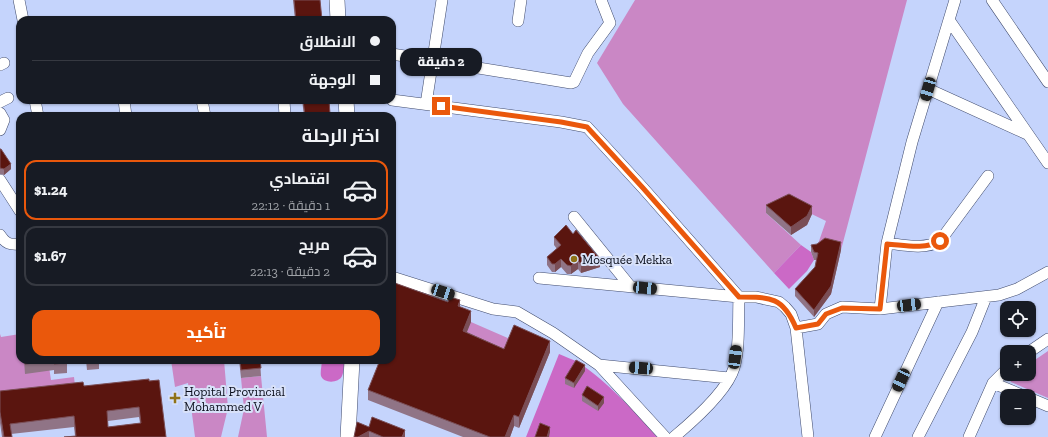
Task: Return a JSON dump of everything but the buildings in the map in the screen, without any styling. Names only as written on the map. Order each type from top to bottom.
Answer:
[{"type":"street","points":[[19,0],[21,16]]},
{"type":"street","points":[[337,0],[338,16]]},
{"type":"street","points":[[426,104],[434,60],[442,0]]},
{"type":"street","points":[[518,21],[521,0]]},
{"type":"street","points":[[396,55],[571,83],[574,82],[588,53],[610,23],[601,0]]},
{"type":"street","points":[[880,309],[887,244],[912,142],[955,0]]},
{"type":"street","points":[[992,0],[1048,82]]},
{"type":"street","points":[[949,20],[1048,164]]},
{"type":"street","points":[[928,89],[1028,134]]},
{"type":"street","points":[[396,100],[561,122],[587,127],[739,297],[734,368],[729,378],[698,416],[674,437]]},
{"type":"street","points":[[0,113],[4,120],[0,130]]},
{"type":"street","points":[[887,244],[922,246],[932,245],[940,241],[988,176]]},
{"type":"street","points":[[0,180],[16,205]]},
{"type":"street","points":[[574,217],[630,286]]},
{"type":"street","points":[[0,235],[4,242],[16,244]]},
{"type":"street","points":[[796,328],[818,324],[826,314],[842,308],[880,309],[999,295],[1016,289],[1048,272]]},
{"type":"street","points":[[396,278],[494,309],[517,312],[553,333],[599,365],[665,437]]},
{"type":"street","points":[[539,278],[739,297],[756,297],[779,302],[785,306],[796,328],[808,437]]},
{"type":"street","points":[[918,437],[972,332],[986,297]]},
{"type":"street","points":[[875,437],[938,302]]},
{"type":"street","points":[[1036,347],[1048,339]]},
{"type":"street","points":[[348,437],[352,364]]},
{"type":"street","points":[[599,365],[729,378]]},
{"type":"street","points":[[969,437],[993,383],[1000,376]]},
{"type":"street","points":[[993,383],[1007,389]]},
{"type":"street","points":[[1036,401],[1048,406]]},
{"type":"shaded area","points":[[635,0],[907,0],[841,250],[818,244],[826,221],[789,203],[766,213],[801,245],[774,273],[623,104],[597,63]]},
{"type":"shaded area","points":[[801,245],[811,252],[814,260],[807,271],[789,289],[774,273]]},
{"type":"shaded area","points":[[471,322],[512,340],[504,359],[463,341]]},
{"type":"shaded area","points":[[0,334],[1,337],[16,335],[16,364],[49,364],[51,380],[74,377],[76,394],[0,402]]},
{"type":"shaded area","points":[[1048,351],[1048,398],[1036,393],[1036,389],[1027,389],[1011,382],[1036,381],[1036,359]]},
{"type":"shaded area","points":[[559,354],[577,362],[599,378],[657,437],[526,437]]},
{"type":"shaded area","points":[[172,364],[224,364],[228,408],[221,437],[195,437],[188,383],[175,387]]},
{"type":"shaded area","points":[[322,364],[344,364],[342,376],[338,380],[332,382],[325,380],[321,374]]},
{"type":"shaded area","points":[[261,376],[267,437],[238,437],[244,409],[241,378]]},
{"type":"place","name":"Mosquée Mekka","points":[[574,259]]},
{"type":"place","name":"Hopital Provincial Mohammed V","points":[[175,398]]},
{"type":"route","points":[[441,106],[561,122],[587,127],[739,297],[756,297],[779,302],[785,306],[791,314],[796,328],[818,324],[826,314],[832,310],[842,308],[880,309],[887,244],[922,246],[932,245],[940,241]]}]
